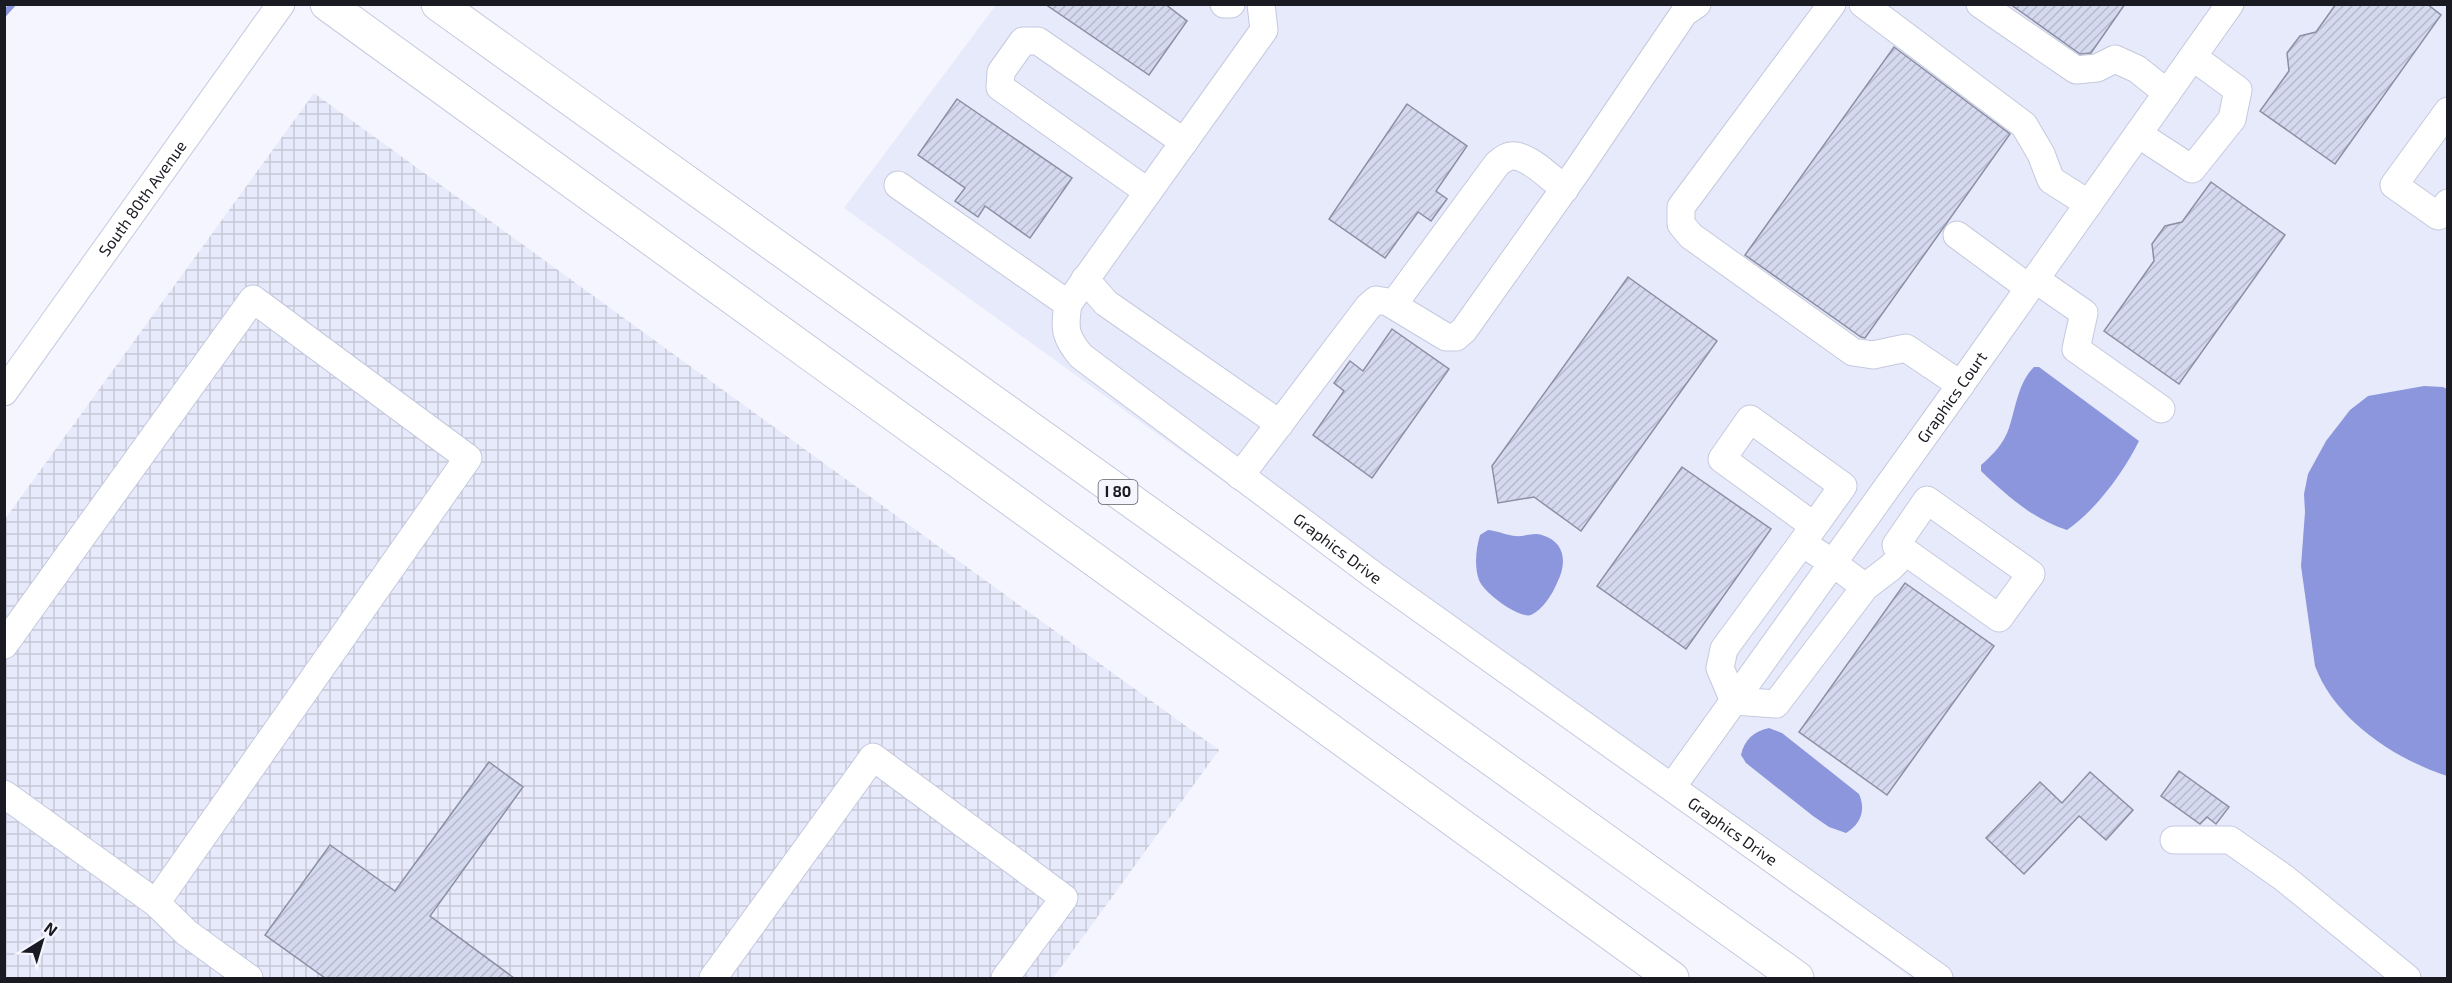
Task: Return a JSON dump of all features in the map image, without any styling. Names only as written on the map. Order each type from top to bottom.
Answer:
[{"type":"highway","points":[[327,4],[1672,978]]},
{"type":"highway","name":"I 80","points":[[438,4],[1797,978]]},
{"type":"street","name":"South 80th Avenue","points":[[4,392],[281,4]]},
{"type":"street","points":[[1224,4],[1231,4]]},
{"type":"street","points":[[898,185],[1068,304],[1264,30],[1262,4]]},
{"type":"street","points":[[1240,476],[1368,307],[1376,300],[1393,305],[1446,337],[1456,337],[1478,313],[1684,13],[1697,4]]},
{"type":"street","points":[[1832,4],[1681,207],[1681,224],[1690,236],[1853,352],[1874,355],[1906,348],[1961,385]]},
{"type":"street","points":[[1863,4],[2024,125],[2041,154],[2051,180],[2089,204]]},
{"type":"street","points":[[1980,4],[2076,70],[2097,69],[2115,59],[2138,69],[2167,93]]},
{"type":"street","name":"Graphics Court","points":[[1672,787],[1961,385],[2230,4]]},
{"type":"street","points":[[1148,192],[1000,87],[1001,72],[1023,41],[1038,41],[1184,142]]},
{"type":"street","points":[[2138,134],[2192,169],[2232,119],[2238,90],[2193,57]]},
{"type":"street","points":[[2448,111],[2394,185],[2438,216],[2448,203]]},
{"type":"street","points":[[1393,305],[1497,164],[1506,157],[1516,156],[1533,165],[1565,189]]},
{"type":"street","points":[[1957,235],[2032,284],[2084,313],[2076,348],[2161,409]]},
{"type":"street","points":[[1085,279],[1106,303],[1280,424]]},
{"type":"street","points":[[4,645],[253,299],[468,458],[156,903]]},
{"type":"street","name":"Graphics Drive","points":[[1068,304],[1066,334],[1081,356],[1376,577],[1939,978]]},
{"type":"street","points":[[1927,500],[2031,574],[1999,618],[1906,552],[1896,544],[1927,500]]},
{"type":"street","points":[[1864,587],[1833,563],[1808,534],[1724,648],[1720,668],[1734,701],[1776,704],[1864,587],[1890,568],[1906,552]]},
{"type":"street","points":[[714,978],[873,757],[1064,898],[1005,978]]},
{"type":"street","points":[[4,794],[156,903],[187,933],[249,978]]},
{"type":"street","points":[[2174,840],[2230,840],[2284,878],[2407,978]]},
{"type":"shaded area","points":[[996,5],[2447,5],[2447,978],[1912,978],[844,208]]},
{"type":"shaded area","points":[[314,93],[1219,750],[1053,978],[5,978],[5,519]]},
{"type":"water","points":[[2034,367],[2039,367],[2139,441],[2108,490],[2078,522],[2067,530],[2043,520],[2010,498],[1981,471],[1981,465],[2004,439],[2024,380]]},
{"type":"water","points":[[2424,386],[2447,389],[2447,776],[2407,759],[2369,735],[2337,704],[2324,686],[2315,666],[2301,566],[2304,494],[2308,474],[2326,441],[2350,410],[2368,396]]},
{"type":"water","points":[[1488,530],[1515,536],[1542,535],[1550,538],[1560,548],[1563,561],[1560,576],[1547,601],[1531,615],[1518,613],[1502,604],[1487,591],[1479,580],[1476,563],[1477,546],[1480,535]]},
{"type":"water","points":[[1769,728],[1782,733],[1859,794],[1862,806],[1861,816],[1859,821],[1846,833],[1829,827],[1813,816],[1746,763],[1741,755],[1747,741],[1759,731]]},
{"type":"building","points":[[1045,4],[1165,4],[1187,21],[1149,75]]},
{"type":"building","points":[[2010,4],[2125,4],[2091,53],[2080,54]]},
{"type":"building","points":[[2336,4],[2427,4],[2441,15],[2335,164],[2260,111],[2289,71],[2287,53],[2300,36],[2316,32]]},
{"type":"building","points":[[1894,47],[2010,134],[1865,338],[1745,255]]},
{"type":"building","points":[[957,99],[1072,178],[1030,238],[985,206],[978,217],[955,201],[965,188],[918,155]]},
{"type":"building","points":[[1407,104],[1467,146],[1436,191],[1447,199],[1431,221],[1418,212],[1385,258],[1329,219]]},
{"type":"building","points":[[2211,182],[2285,235],[2179,384],[2104,331],[2154,261],[2152,244],[2165,226],[2182,222]]},
{"type":"building","points":[[1628,277],[1717,341],[1581,531],[1534,497],[1498,503],[1492,466]]},
{"type":"building","points":[[1392,329],[1449,369],[1372,478],[1313,435],[1344,391],[1334,383],[1350,361],[1363,371]]},
{"type":"building","points":[[1682,467],[1771,529],[1686,649],[1597,586]]},
{"type":"building","points":[[1905,583],[1994,646],[1887,795],[1799,732]]},
{"type":"building","points":[[489,762],[523,787],[430,916],[514,978],[325,978],[265,935],[330,845],[395,891]]},
{"type":"building","points":[[2179,771],[2229,807],[2216,824],[2207,817],[2200,824],[2161,796]]},
{"type":"building","points":[[2090,772],[2133,810],[2106,840],[2079,816],[2024,874],[1986,838],[2040,782],[2062,803]]},
{"type":"waterway","points":[[4,14],[13,4]]}]
